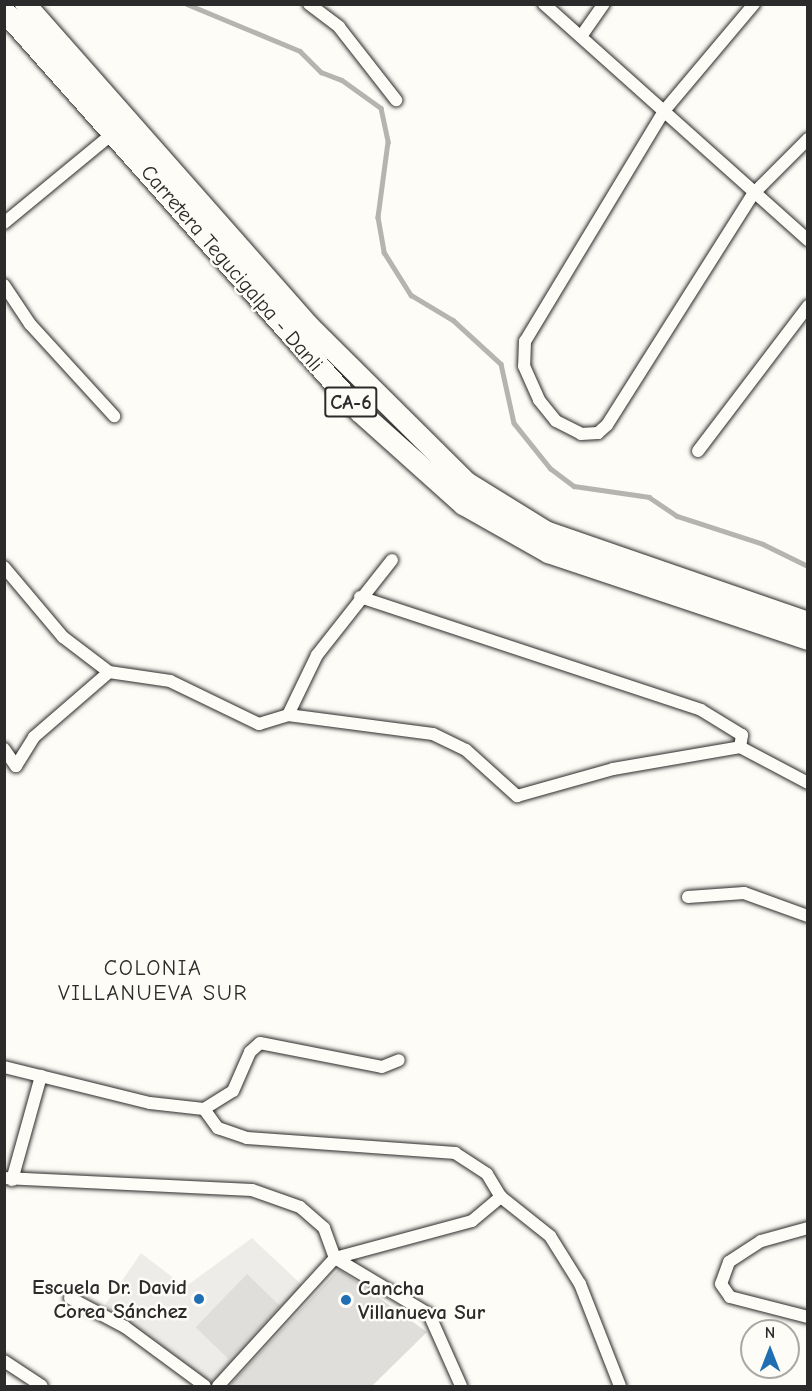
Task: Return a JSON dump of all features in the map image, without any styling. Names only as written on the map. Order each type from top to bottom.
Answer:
[{"type":"highway","name":"Carretera Tegucigalpa - Danli","points":[[25,4],[129,117],[310,327],[474,488],[545,531],[807,622]]},
{"type":"highway","name":"Carretera Tegucigalpa - Danli","points":[[4,11],[359,411],[463,504],[548,552],[807,639]]},
{"type":"street","points":[[309,4],[339,27],[363,65],[396,99]]},
{"type":"street","points":[[544,4],[582,36],[753,194],[807,240]]},
{"type":"street","points":[[582,36],[604,4]]},
{"type":"street","points":[[754,4],[664,111],[525,341],[524,366],[538,400],[556,421],[590,435],[607,425],[753,194],[807,139]]},
{"type":"street","points":[[4,223],[114,134],[129,117]]},
{"type":"street","points":[[4,285],[30,324],[114,416]]},
{"type":"street","points":[[698,451],[807,306]]},
{"type":"street","points":[[288,715],[317,655],[360,597],[392,560]]},
{"type":"street","points":[[4,567],[63,637],[109,672],[170,681],[259,724],[288,715],[433,734],[466,750],[517,796],[613,769],[740,747],[807,783]]},
{"type":"street","points":[[360,597],[701,710],[742,735],[740,747]]},
{"type":"street","points":[[4,749],[16,766],[34,737],[109,672]]},
{"type":"street","points":[[688,897],[744,893],[807,916]]},
{"type":"street","points":[[4,1067],[150,1103],[204,1109],[233,1091],[250,1052],[260,1044],[281,1043],[382,1067],[399,1060]]},
{"type":"street","points":[[41,1076],[8,1179],[252,1190],[300,1207],[324,1228],[335,1258],[429,1314],[461,1386]]},
{"type":"street","points":[[204,1109],[218,1128],[247,1138],[455,1153],[487,1174],[501,1197],[550,1236],[580,1284],[620,1386]]},
{"type":"street","points":[[218,1386],[335,1258],[472,1221],[501,1197]]},
{"type":"street","points":[[807,1228],[761,1241],[729,1262],[721,1284],[730,1297],[807,1317]]},
{"type":"street","points":[[70,1298],[125,1327],[205,1386]]},
{"type":"street","points":[[4,1361],[42,1386]]},
{"type":"shaded area","name":"Escuela Dr. David Corea Sánchez","points":[[252,1238],[303,1286],[214,1384],[101,1311],[141,1253],[185,1287]]},
{"type":"shaded area","name":"Cancha Villanueva Sur","points":[[339,1269],[427,1332],[372,1386],[229,1386]]},
{"type":"shaded area","points":[[247,1274],[280,1306],[229,1359],[196,1327]]},
{"type":"waterway","points":[[187,4],[300,51],[321,72],[342,80],[381,108],[388,142],[378,217],[384,252],[411,295],[453,320],[501,364],[514,423],[550,468],[574,486],[649,497],[677,516],[763,544],[808,566]]},
{"type":"place","name":"Escuela Dr. David Corea Sánchez","points":[[199,1299]]},
{"type":"place","name":"Cancha Villanueva Sur","points":[[346,1300]]},
{"type":"district","name":"COLONIA VILLANUEVA SUR","points":[[153,980]]}]
